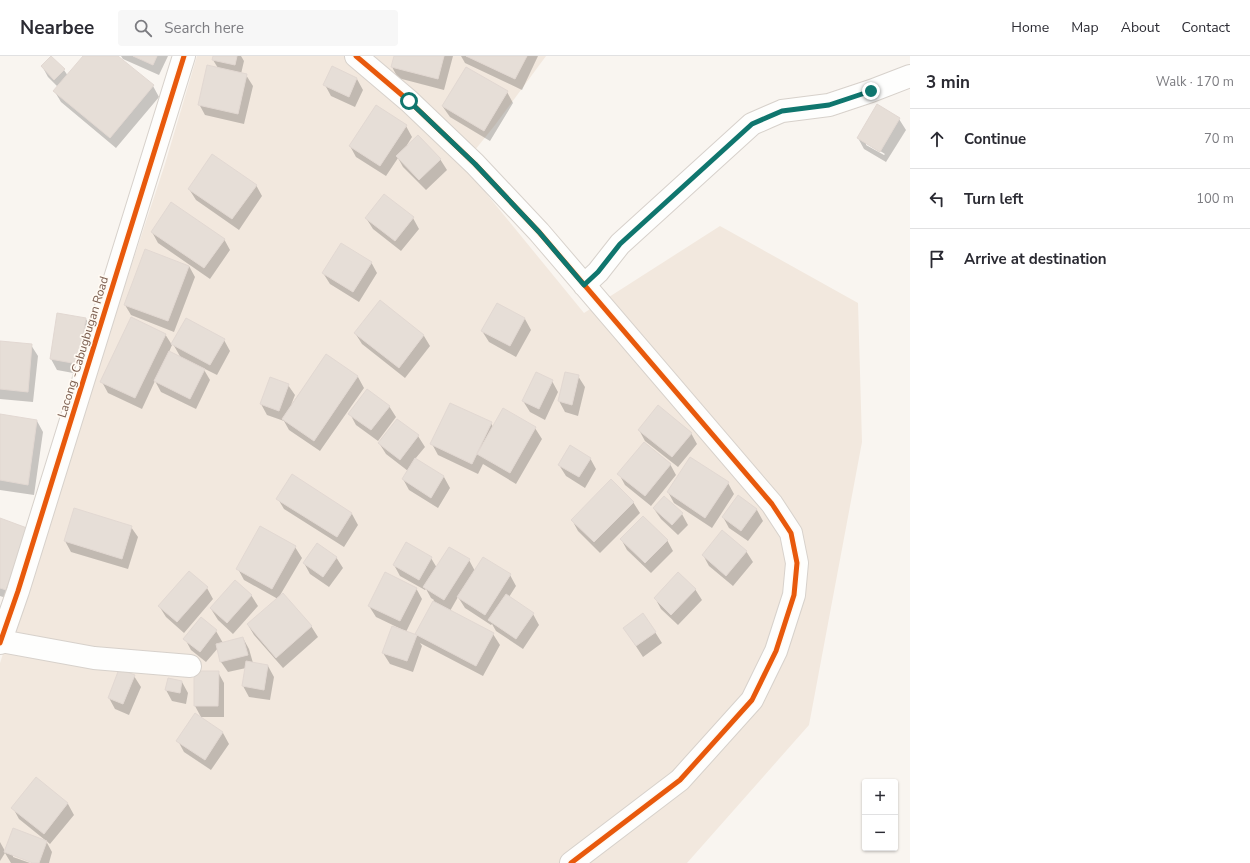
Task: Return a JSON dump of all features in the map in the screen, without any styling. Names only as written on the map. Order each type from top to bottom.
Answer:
[{"type":"street","name":"Lacong -Cabugbugan Road","points":[[0,642],[20,583],[184,56]]},
{"type":"street","points":[[356,56],[409,101],[475,164],[539,232],[772,504],[791,533],[797,563],[794,595],[776,651],[752,700],[680,780],[571,863]]},
{"type":"street","points":[[584,285],[598,272],[620,244],[752,124],[782,111],[829,105],[910,76]]},
{"type":"street","points":[[0,642],[94,658],[190,666]]},
{"type":"shaded area","points":[[197,56],[546,56],[495,125],[463,165],[584,313],[720,226],[858,303],[862,442],[809,725],[687,863],[0,863],[0,663],[165,164]]},
{"type":"building","points":[[51,56],[65,69],[54,80],[41,66]]},
{"type":"building","points":[[83,56],[118,56],[154,85],[110,138],[53,91]]},
{"type":"building","points":[[133,56],[157,56],[153,65]]},
{"type":"building","points":[[213,56],[237,56],[235,65],[212,60]]},
{"type":"building","points":[[394,56],[444,56],[438,79],[391,67]]},
{"type":"building","points":[[466,56],[527,56],[515,79]]},
{"type":"building","points":[[207,65],[247,74],[238,114],[198,105]]},
{"type":"building","points":[[332,66],[357,78],[349,97],[323,85]]},
{"type":"building","points":[[466,67],[508,91],[484,131],[442,106]]},
{"type":"building","points":[[877,104],[900,118],[880,152],[857,138]]},
{"type":"building","points":[[376,105],[407,125],[380,166],[349,146]]},
{"type":"building","points":[[418,135],[441,159],[419,180],[396,156]]},
{"type":"building","points":[[212,154],[257,185],[232,219],[188,189]]},
{"type":"building","points":[[384,194],[414,217],[395,241],[365,218]]},
{"type":"building","points":[[171,202],[225,239],[204,268],[151,232]]},
{"type":"building","points":[[341,243],[372,262],[353,292],[322,273]]},
{"type":"building","points":[[145,249],[189,266],[168,321],[124,305]]},
{"type":"building","points":[[380,300],[424,335],[399,368],[354,333]]},
{"type":"building","points":[[497,303],[525,318],[510,346],[481,331]]},
{"type":"building","points":[[57,313],[86,318],[78,364],[50,359]]},
{"type":"building","points":[[131,317],[166,334],[135,398],[100,382]]},
{"type":"building","points":[[186,318],[225,339],[210,365],[171,344]]},
{"type":"building","points":[[0,341],[32,344],[28,392],[0,389]]},
{"type":"building","points":[[169,351],[205,369],[190,399],[154,381]]},
{"type":"building","points":[[326,354],[358,376],[314,441],[282,419]]},
{"type":"building","points":[[536,372],[553,380],[539,409],[522,401]]},
{"type":"building","points":[[565,372],[579,375],[572,405],[558,401]]},
{"type":"building","points":[[270,377],[289,384],[279,411],[260,404]]},
{"type":"building","points":[[367,389],[390,406],[371,430],[348,414]]},
{"type":"building","points":[[450,403],[492,422],[472,464],[430,444]]},
{"type":"building","points":[[658,405],[692,433],[672,457],[638,430]]},
{"type":"building","points":[[503,408],[536,427],[510,473],[477,454]]},
{"type":"building","points":[[0,414],[37,420],[28,485],[0,480]]},
{"type":"building","points":[[397,419],[419,435],[400,460],[378,443]]},
{"type":"building","points":[[644,442],[671,464],[645,496],[617,474]]},
{"type":"building","points":[[570,445],[591,458],[579,477],[558,465]]},
{"type":"building","points":[[690,457],[729,482],[705,518],[667,492]]},
{"type":"building","points":[[415,458],[444,476],[431,498],[402,479]]},
{"type":"building","points":[[292,474],[352,513],[337,537],[276,499]]},
{"type":"building","points":[[611,479],[634,502],[594,542],[571,520]]},
{"type":"building","points":[[738,495],[757,509],[741,531],[722,517]]},
{"type":"building","points":[[664,496],[683,513],[672,525],[653,508]]},
{"type":"building","points":[[74,508],[132,526],[122,559],[64,541]]},
{"type":"building","points":[[643,516],[668,540],[645,563],[620,539]]},
{"type":"building","points":[[0,518],[27,528],[6,590],[0,588]]},
{"type":"building","points":[[260,526],[296,546],[272,589],[236,569]]},
{"type":"building","points":[[722,530],[747,551],[726,576],[702,555]]},
{"type":"building","points":[[406,542],[432,557],[419,580],[393,565]]},
{"type":"building","points":[[317,543],[337,557],[323,577],[303,563]]},
{"type":"building","points":[[449,547],[470,559],[444,600],[423,587]]},
{"type":"building","points":[[483,557],[511,574],[485,615],[457,597]]},
{"type":"building","points":[[189,571],[208,587],[177,622],[158,606]]},
{"type":"building","points":[[385,572],[417,588],[400,621],[368,606]]},
{"type":"building","points":[[678,572],[696,589],[671,615],[654,598]]},
{"type":"building","points":[[235,580],[252,595],[227,623],[210,608]]},
{"type":"building","points":[[283,593],[312,626],[276,658],[247,624]]},
{"type":"building","points":[[506,594],[534,613],[516,639],[488,620]]},
{"type":"building","points":[[433,601],[494,633],[476,666],[415,634]]},
{"type":"building","points":[[643,613],[656,632],[636,646],[623,628]]},
{"type":"building","points":[[201,617],[217,630],[200,652],[183,639]]},
{"type":"building","points":[[392,626],[417,635],[407,661],[382,653]]},
{"type":"building","points":[[243,637],[248,655],[220,662],[216,644]]},
{"type":"building","points":[[246,661],[268,665],[264,690],[242,686]]},
{"type":"building","points":[[119,669],[135,675],[123,704],[108,698]]},
{"type":"building","points":[[194,671],[219,671],[218,706],[194,706]]},
{"type":"building","points":[[168,678],[182,681],[180,693],[165,690]]},
{"type":"building","points":[[195,713],[223,732],[205,760],[176,741]]},
{"type":"building","points":[[36,777],[68,803],[44,834],[11,808]]},
{"type":"building","points":[[13,828],[47,841],[39,863],[33,863],[4,852]]},
{"type":"cycle path","points":[[0,643],[18,591],[184,56]]},
{"type":"cycle path","points":[[356,56],[409,101],[475,164],[539,232],[772,504],[791,533],[797,563],[794,595],[776,651],[752,700],[680,780],[571,863]]},
{"type":"route","points":[[409,101],[475,164],[539,232],[584,285],[598,272],[620,244],[752,124],[782,111],[800,110],[829,105],[871,91]]}]
